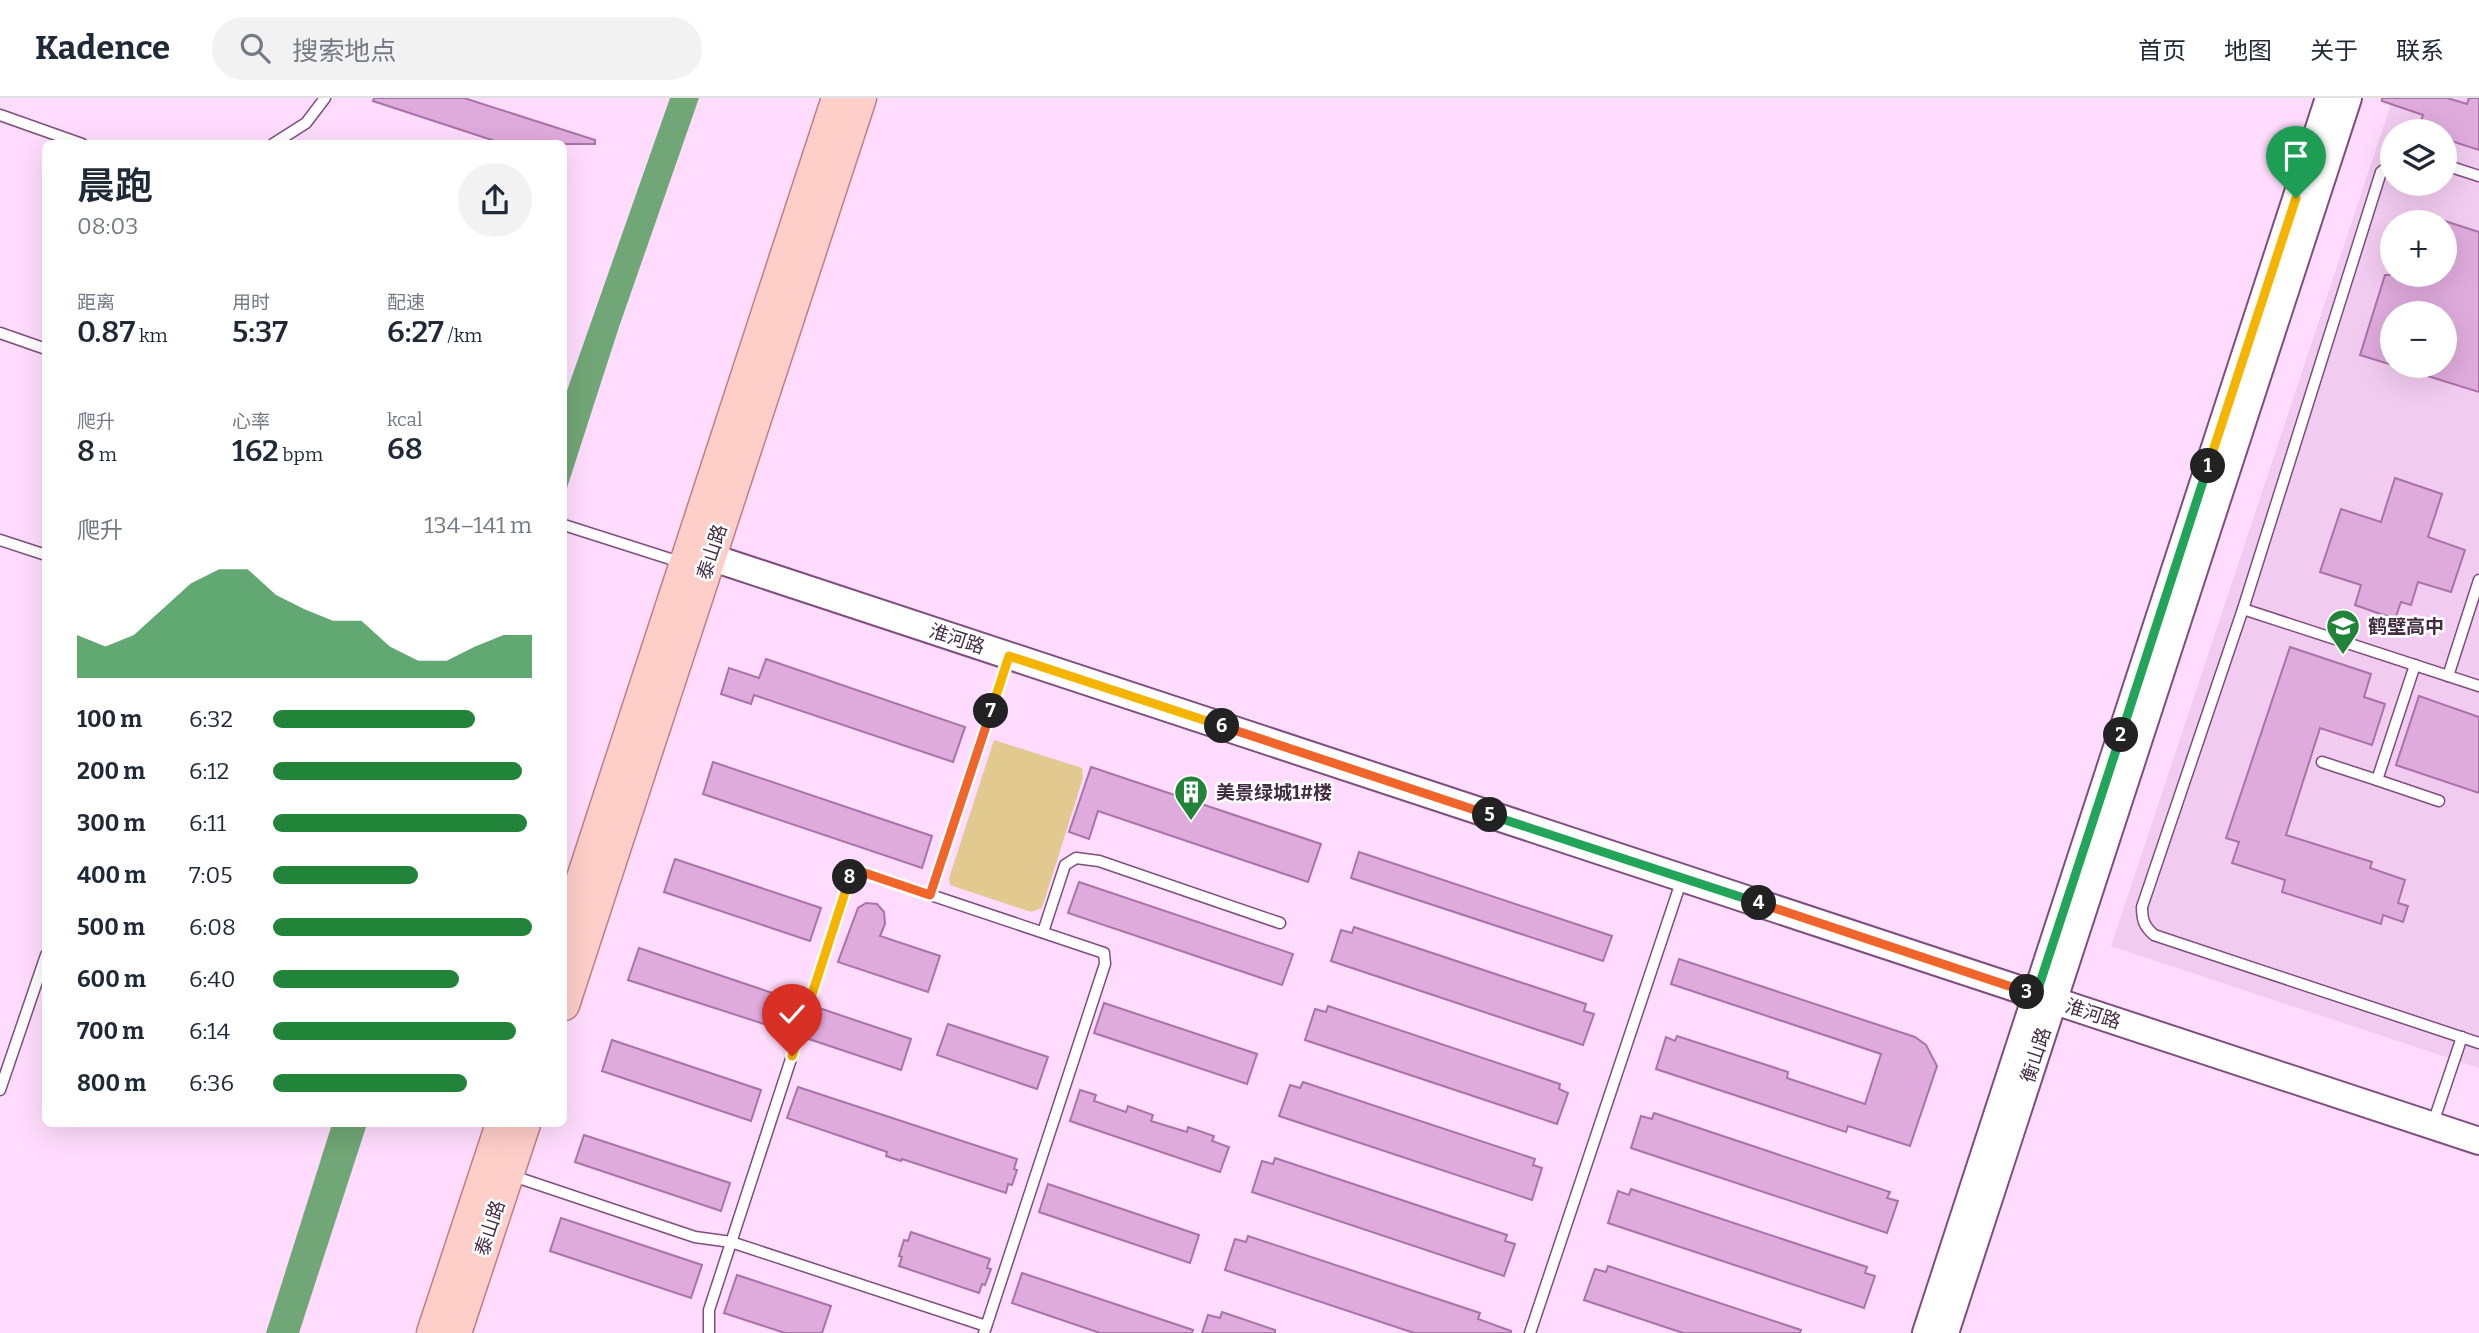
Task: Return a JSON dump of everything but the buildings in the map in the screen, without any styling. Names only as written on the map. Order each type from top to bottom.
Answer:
[{"type":"main road","name":"泰山路","points":[[567,995],[837,98]]},
{"type":"main road","name":"泰山路","points":[[567,925],[861,98]]},
{"type":"main road","name":"泰山路","points":[[432,1333],[500,1127]]},
{"type":"main road","name":"泰山路","points":[[456,1333],[524,1127]]},
{"type":"street","name":"衡山路","points":[[1945,1333],[2045,998],[2329,98]]},
{"type":"street","name":"衡山路","points":[[1926,1333],[2045,998],[2348,98]]},
{"type":"street","name":"淮河路","points":[[698,561],[1009,656],[2479,1141]]},
{"type":"lane","points":[[279,140],[306,123],[325,98]]},
{"type":"lane","points":[[0,116],[70,140]]},
{"type":"lane","points":[[2457,169],[2479,176]]},
{"type":"lane","points":[[2380,175],[2243,609],[2143,907],[2142,917],[2145,926],[2154,935],[2479,1043]]},
{"type":"lane","points":[[0,333],[42,348]]},
{"type":"lane","points":[[567,526],[698,561]]},
{"type":"lane","points":[[0,540],[42,554]]},
{"type":"lane","points":[[2448,676],[2479,580]]},
{"type":"lane","points":[[2243,609],[2479,686]]},
{"type":"lane","points":[[930,895],[1009,656]]},
{"type":"lane","points":[[2377,780],[2415,665]]},
{"type":"lane","points":[[2322,762],[2439,801]]},
{"type":"lane","points":[[1043,932],[1065,866],[1076,858],[1099,861],[1280,923]]},
{"type":"lane","points":[[508,1175],[695,1237],[731,1242],[985,1330],[1105,964],[1104,953],[853,869],[731,1242],[709,1310],[709,1333]]},
{"type":"lane","points":[[1530,1333],[1682,878]]},
{"type":"lane","points":[[0,1090],[42,967]]},
{"type":"lane","points":[[2432,1125],[2462,1037]]},
{"type":"shaded area","points":[[670,98],[699,98],[619,327],[567,488],[567,390]]},
{"type":"shaded area","name":"鹤壁高中","points":[[2393,98],[2479,98],[2479,1068],[2111,946],[2380,137],[2380,196],[2457,196],[2457,119],[2386,119]]},
{"type":"shaded area","points":[[994,740],[1082,768],[1083,778],[1042,908],[1031,912],[950,885],[949,878]]},
{"type":"shaded area","points":[[331,1127],[366,1127],[299,1333],[266,1333]]},
{"type":"place","name":"鹤壁高中","points":[[2343,656]]},
{"type":"place","name":"美景绿城1#楼","points":[[1191,822]]},
{"type":"route","points":[[792,1056],[853,869],[930,895],[1009,656],[2036,995],[2296,198]]}]
